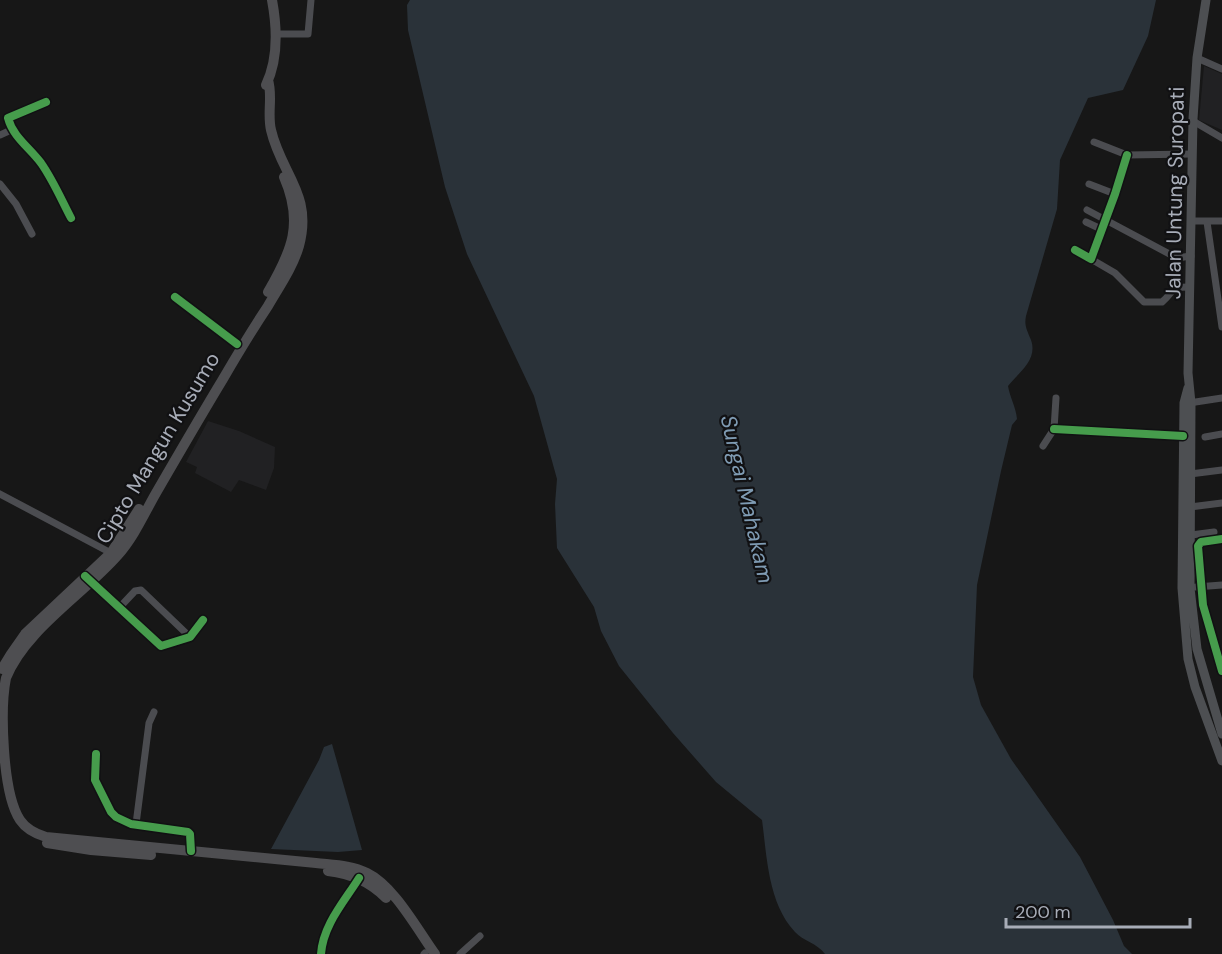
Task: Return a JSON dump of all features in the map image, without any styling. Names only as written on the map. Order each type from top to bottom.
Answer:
[{"type":"highway","name":"Cipto Mangun Kusumo","points":[[272,0],[276,34],[268,80],[263,90],[264,130],[292,198],[295,231],[292,245],[276,279],[237,344],[127,544],[89,580],[17,657],[4,681],[1,722],[4,769],[9,796],[21,822],[38,835],[339,865],[368,873],[394,897],[428,954]]},
{"type":"highway","name":"Cipto Mangun Kusumo","points":[[0,675],[25,634],[89,580],[128,529],[284,280],[299,247],[302,234],[302,210],[299,196],[270,129],[271,88],[268,80]]},
{"type":"highway","name":"Cipto Mangun Kusumo","points":[[0,784],[3,799],[17,824],[28,836],[46,843],[117,853],[248,861],[338,872],[359,878],[370,884],[387,899],[428,954]]},
{"type":"main road","name":"Jalan Untung Suropati","points":[[1206,0],[1197,58],[1193,121],[1188,388],[1191,535],[1186,588],[1197,649],[1222,734]]},
{"type":"main road","name":"Jalan Untung Suropati","points":[[1188,403],[1183,436],[1188,659],[1195,687],[1222,761]]},
{"type":"street","points":[[276,34],[308,34],[311,0]]},
{"type":"street","points":[[1197,58],[1222,69]]},
{"type":"street","points":[[46,102],[8,118],[12,130],[42,165],[71,218]]},
{"type":"street","points":[[1193,121],[1222,138]]},
{"type":"street","points":[[0,135],[12,130]]},
{"type":"street","points":[[1094,142],[1127,155],[1192,154]]},
{"type":"street","points":[[1091,259],[1127,155]]},
{"type":"street","points":[[0,184],[16,204],[32,234]]},
{"type":"street","points":[[1089,184],[1115,194]]},
{"type":"street","points":[[1087,210],[1177,258],[1191,256]]},
{"type":"street","points":[[1191,221],[1222,221]]},
{"type":"street","points":[[1086,222],[1101,230]]},
{"type":"street","points":[[1207,222],[1220,297],[1222,327]]},
{"type":"street","points":[[1075,250],[1114,273],[1144,302],[1162,302],[1176,287],[1190,287]]},
{"type":"street","points":[[175,297],[237,344]]},
{"type":"street","points":[[1043,446],[1054,429],[1056,398]]},
{"type":"street","points":[[1188,403],[1222,398]]},
{"type":"street","points":[[1054,429],[1183,436]]},
{"type":"street","points":[[1205,437],[1222,434]]},
{"type":"street","points":[[1190,474],[1222,470]]},
{"type":"street","points":[[0,494],[111,553]]},
{"type":"street","points":[[1190,507],[1222,503]]},
{"type":"street","points":[[1191,535],[1214,532]]},
{"type":"street","points":[[1222,539],[1199,543],[1203,605],[1222,671]]},
{"type":"street","points":[[89,580],[159,645],[166,646],[190,637],[203,620]]},
{"type":"street","points":[[1186,588],[1222,585]]},
{"type":"street","points":[[119,608],[135,591],[141,590],[190,637]]},
{"type":"street","points":[[136,824],[149,723],[154,712]]},
{"type":"street","points":[[96,754],[95,780],[111,812],[124,821],[188,832],[191,851]]},
{"type":"street","points":[[321,954],[323,937],[328,927],[359,878]]},
{"type":"street","points":[[460,954],[480,936]]},
{"type":"shaded area","points":[[1204,66],[1222,74],[1222,130],[1199,120]]},
{"type":"shaded area","points":[[208,421],[239,431],[275,447],[274,468],[266,490],[239,480],[231,492],[195,473],[197,467],[186,462]]},
{"type":"water","name":"Sungai Mahakam","points":[[410,0],[1156,0],[1148,36],[1123,90],[1088,98],[1060,160],[1057,209],[1025,319],[1032,354],[1030,360],[1008,386],[1017,419],[1012,425],[977,585],[973,677],[981,705],[1011,759],[1080,857],[1124,946],[1132,954],[825,954],[795,932],[786,920],[774,894],[762,820],[716,782],[619,666],[601,631],[594,607],[557,548],[555,504],[557,479],[534,396],[467,254],[445,187],[408,30],[407,5]]},
{"type":"water","points":[[332,744],[362,850],[338,852],[271,849],[324,747]]},
{"type":"cycle path","points":[[46,102],[8,118],[17,136],[45,169],[71,218]]},
{"type":"cycle path","points":[[1075,250],[1091,259],[1127,155]]},
{"type":"cycle path","points":[[175,297],[237,344]]},
{"type":"cycle path","points":[[1054,429],[1183,436]]},
{"type":"cycle path","points":[[1222,539],[1201,542],[1198,546],[1203,605],[1222,671]]},
{"type":"cycle path","points":[[85,576],[161,646],[190,637],[203,620]]},
{"type":"cycle path","points":[[96,754],[95,780],[111,812],[131,824],[188,832],[191,851]]},
{"type":"cycle path","points":[[321,954],[330,924],[359,878]]}]
